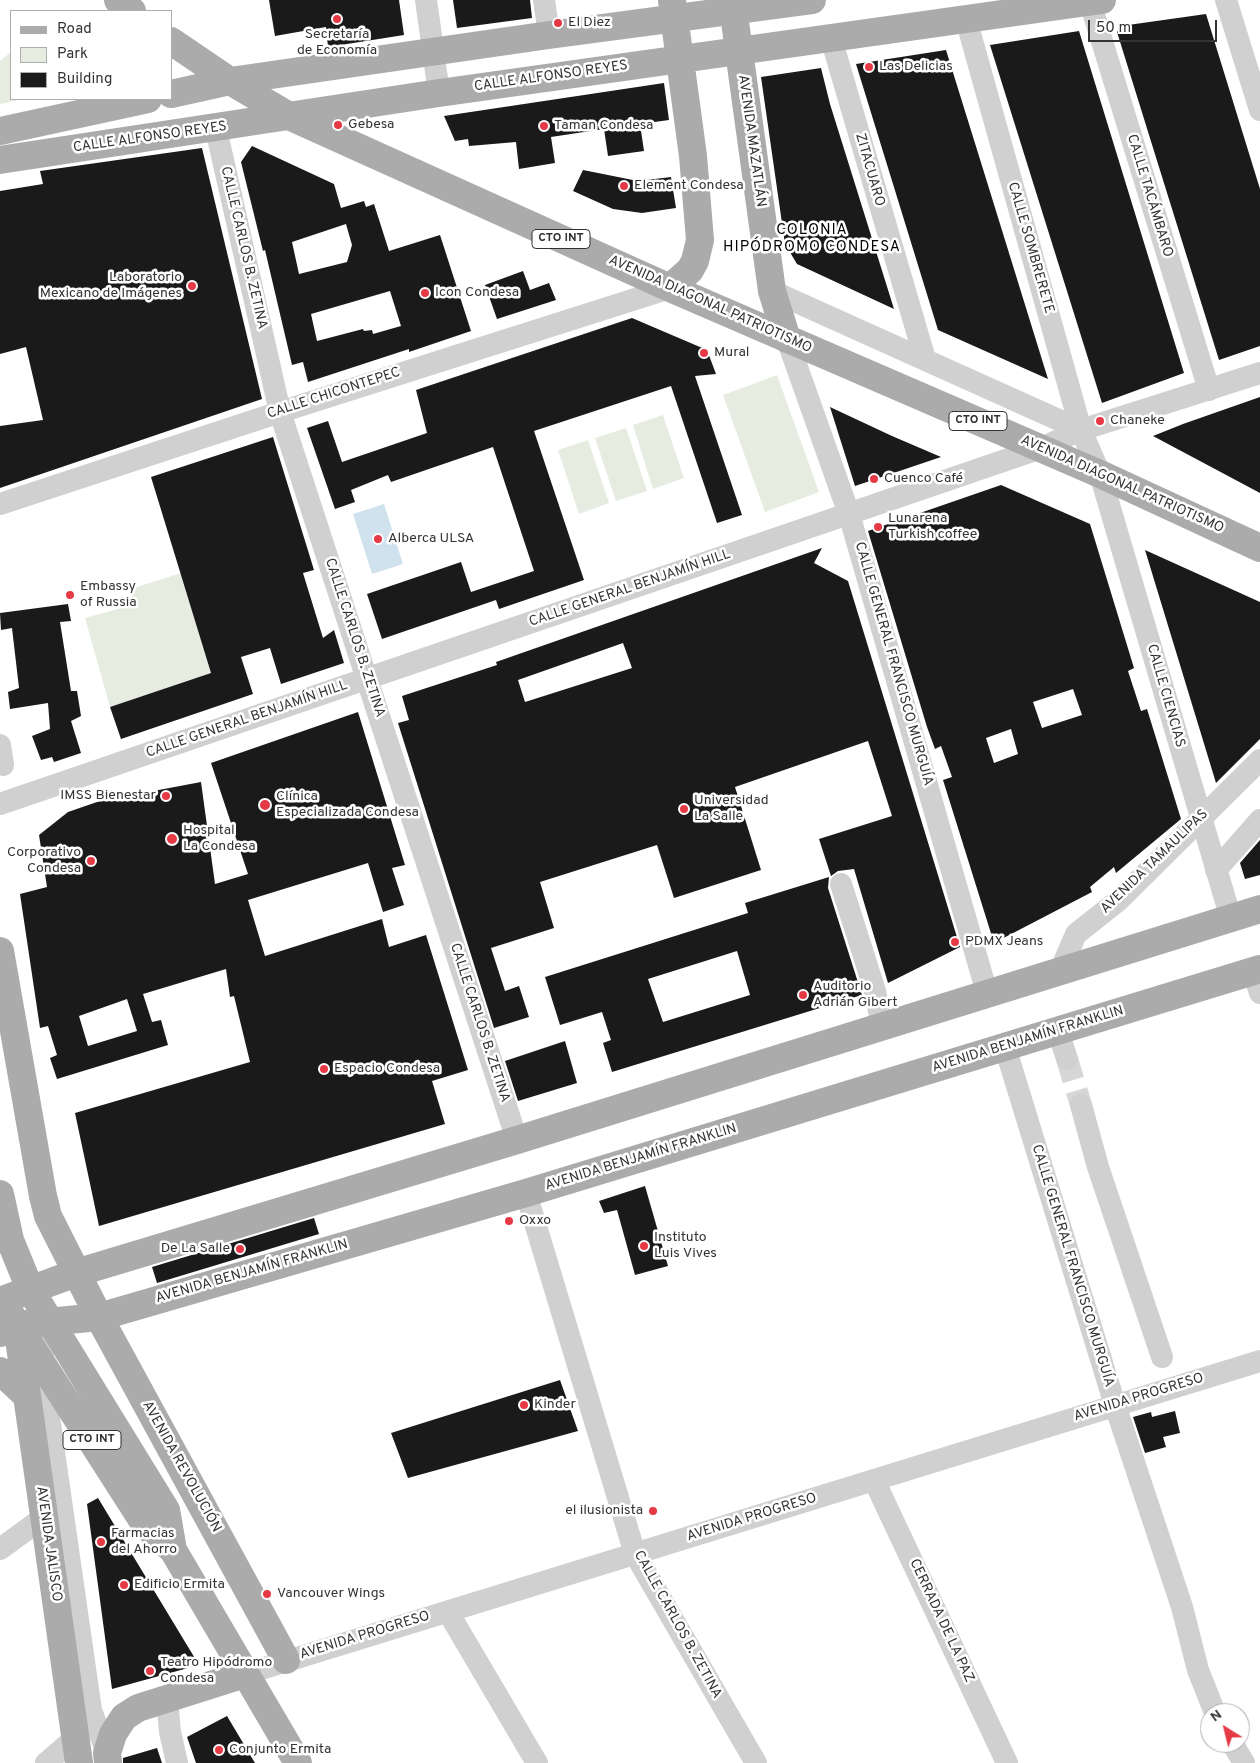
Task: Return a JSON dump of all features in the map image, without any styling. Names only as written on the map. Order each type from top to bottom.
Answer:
[{"type":"main road","points":[[118,0],[131,10]]},
{"type":"main road","points":[[172,94],[230,81],[549,35],[674,9],[812,0]]},
{"type":"main road","name":"CALLE ALFONSO REYES","points":[[0,160],[439,93],[1096,1]]},
{"type":"main road","name":"AVENIDA MAZATLÁN","points":[[732,5],[772,290],[787,339]]},
{"type":"main road","points":[[670,288],[690,270],[695,261],[700,240],[693,156],[674,9]]},
{"type":"main road","name":"AVENIDA DIAGONAL PATRIOTISMO","points":[[172,42],[230,81],[291,117],[670,288],[1100,474],[1260,548]]},
{"type":"main road","points":[[0,131],[143,100]]},
{"type":"main road","points":[[1,1297],[517,1140],[1260,910]]},
{"type":"main road","name":"AVENIDA REVOLUCIÓN","points":[[0,951],[48,1216],[99,1317],[286,1660]]},
{"type":"main road","name":"AVENIDA BENJAMÍN FRANKLIN","points":[[8,1329],[99,1317],[526,1193],[1058,1031],[1258,978]]},
{"type":"main road","name":"CTO INT","points":[[0,1194],[10,1240],[30,1288],[166,1510],[173,1550]]},
{"type":"main road","name":"CTO INT","points":[[1,1297],[8,1329],[41,1361],[146,1526],[173,1550],[298,1763]]},
{"type":"main road","name":"AVENIDA JALISCO","points":[[8,1329],[26,1396],[77,1751]]},
{"type":"main road","points":[[0,1371],[26,1396]]},
{"type":"main road","points":[[107,1758],[113,1734],[124,1717],[138,1708],[245,1674]]},
{"type":"street","points":[[426,0],[439,93]]},
{"type":"street","points":[[544,0],[549,35]]},
{"type":"street","points":[[1226,0],[1260,110]]},
{"type":"street","name":"CALLE TACÁMBARO","points":[[1096,1],[1209,390]]},
{"type":"street","name":"CALLE SOMBRERETE","points":[[966,19],[1081,430],[1100,474]]},
{"type":"street","name":"ZITACUARO","points":[[831,38],[925,360]]},
{"type":"street","name":"CALLE CARLOS B. ZETINA","points":[[216,128],[280,412],[517,1140]]},
{"type":"street","name":"CALLE CHICONTEPEC","points":[[0,504],[280,412],[670,288]]},
{"type":"street","points":[[772,290],[1081,430]]},
{"type":"street","name":"CALLE GENERAL FRANCISCO MURGUÍA","points":[[787,339],[850,514],[988,993]]},
{"type":"street","name":"CALLE GENERAL BENJAMÍN HILL","points":[[0,804],[1041,448],[1081,430],[1260,373]]},
{"type":"street","name":"CALLE CIENCIAS","points":[[1100,474],[1231,919]]},
{"type":"street","name":"AVENIDA TAMAULIPAS","points":[[1060,971],[1076,934],[1119,900],[1260,760]]},
{"type":"street","points":[[1216,870],[1260,820]]},
{"type":"street","points":[[841,884],[875,990],[882,1027]]},
{"type":"street","points":[[1058,1031],[1067,1059]]},
{"type":"street","name":"CALLE GENERAL FRANCISCO MURGUÍA","points":[[1005,1047],[1115,1405],[1182,1607],[1198,1670],[1211,1703]]},
{"type":"street","points":[[1080,1105],[1098,1167],[1162,1357]]},
{"type":"street","name":"CALLE CARLOS B. ZETINA","points":[[526,1193],[635,1554],[747,1760]]},
{"type":"street","points":[[52,1322],[41,1361],[91,1710],[107,1758]]},
{"type":"street","name":"AVENIDA PROGRESO","points":[[245,1674],[1260,1361]]},
{"type":"street","name":"CERRADA DE LA PAZ","points":[[874,1480],[1007,1763]]},
{"type":"street","points":[[0,1549],[44,1517]]},
{"type":"street","points":[[448,1612],[537,1763]]},
{"type":"street","points":[[167,1699],[170,1732],[177,1763]]},
{"type":"street","points":[[46,1763],[77,1751]]},
{"type":"green space","points":[[10,53],[10,100],[19,100],[0,104],[0,61]]},
{"type":"green space","points":[[777,375],[819,492],[765,512],[723,395]]},
{"type":"green space","points":[[663,415],[684,478],[653,489],[633,425]]},
{"type":"green space","points":[[626,428],[647,491],[616,501],[595,438]]},
{"type":"green space","points":[[588,440],[609,503],[579,514],[558,450]]},
{"type":"green space","points":[[181,573],[211,673],[110,707],[85,618],[129,606],[134,588]]},
{"type":"water","name":"Alberca ULSA","points":[[384,504],[403,564],[372,574],[353,514]]},
{"type":"building","name":"Secretaría de Economía","points":[[269,0],[399,0],[404,35],[328,47],[326,27],[275,36]]},
{"type":"building","points":[[453,0],[530,0],[532,18],[457,28]]},
{"type":"building","points":[[1206,14],[1260,189],[1260,346],[1219,360],[1117,32],[1121,26]]},
{"type":"building","points":[[1079,31],[1184,373],[1102,403],[990,45]]},
{"type":"building","points":[[946,50],[1048,379],[938,330],[856,64]]},
{"type":"building","points":[[821,68],[830,104],[894,309],[797,264],[785,244],[761,77]]},
{"type":"building","name":"Taman Condesa","points":[[664,83],[669,120],[640,124],[644,151],[608,156],[604,129],[551,137],[555,163],[519,169],[516,142],[469,146],[468,139],[455,141],[444,116]]},
{"type":"building","points":[[252,146],[334,184],[341,208],[364,201],[366,207],[374,204],[389,251],[440,235],[471,331],[409,352],[409,349],[308,382],[303,362],[292,365],[265,250],[263,251],[241,162]],"holes":[[[346,224],[352,245],[347,262],[299,274],[292,242]],[[390,291],[401,326],[373,334],[372,330],[364,331],[363,329],[317,341],[311,314]]]},
{"type":"building","points":[[202,148],[262,399],[0,488],[0,426],[43,420],[26,347],[0,354],[0,191],[43,184],[40,171]]},
{"type":"building","name":"Element Condesa","points":[[583,170],[638,181],[671,177],[676,208],[642,213],[613,209],[573,191]]},
{"type":"building","points":[[523,271],[530,290],[549,283],[556,300],[497,319],[485,285]]},
{"type":"building","points":[[632,318],[707,350],[716,374],[695,376],[742,515],[717,523],[671,386],[534,431],[584,580],[499,609],[496,600],[382,639],[367,594],[461,562],[471,592],[534,571],[493,447],[391,482],[388,475],[351,490],[355,502],[335,509],[307,428],[328,421],[342,462],[427,433],[416,390]]},
{"type":"building","points":[[1260,397],[1260,493],[1153,436],[1183,424]]},
{"type":"building","points":[[830,407],[892,436],[941,457],[855,486]]},
{"type":"building","points":[[273,437],[314,570],[303,573],[323,638],[334,630],[344,663],[281,684],[270,648],[241,657],[253,694],[121,739],[110,707],[211,673],[151,477]]},
{"type":"building","points":[[1001,485],[1090,524],[1134,668],[1128,671],[1141,711],[1147,709],[1181,819],[1116,873],[1114,867],[1090,887],[1092,892],[994,943],[943,780],[952,777],[941,746],[935,749],[927,727],[868,531]],"holes":[[[1073,689],[1082,715],[1042,728],[1033,702]],[[1011,729],[1018,754],[994,763],[986,738]]]},
{"type":"building","points":[[822,548],[814,563],[848,581],[960,947],[888,983],[854,869],[838,871],[831,876],[819,839],[892,816],[868,741],[735,787],[761,870],[674,898],[657,845],[540,882],[554,928],[491,948],[505,991],[519,986],[529,1017],[494,1028],[398,723],[409,720],[402,696],[497,665],[496,662]],"holes":[[[623,643],[632,668],[525,702],[518,680]]]},
{"type":"building","points":[[1145,550],[1260,602],[1260,739],[1216,783]]},
{"type":"building","points":[[68,604],[71,621],[60,622],[71,691],[77,691],[81,716],[71,721],[81,753],[54,762],[52,757],[41,760],[32,736],[50,729],[48,703],[10,709],[8,692],[19,688],[12,628],[1,630],[0,613]]},
{"type":"building","points":[[358,712],[405,865],[392,868],[404,905],[383,912],[368,863],[248,900],[265,956],[382,919],[389,947],[426,935],[468,1070],[432,1081],[445,1124],[99,1226],[75,1113],[250,1062],[234,996],[230,997],[226,969],[143,994],[152,1022],[161,1020],[168,1045],[57,1079],[50,1058],[57,1055],[48,1026],[40,1028],[20,894],[47,887],[39,835],[68,812],[126,792],[127,796],[201,782],[215,884],[248,874],[211,763]],"holes":[[[127,999],[137,1031],[88,1046],[79,1016]]]},
{"type":"building","points":[[1260,840],[1260,875],[1245,879],[1240,863]]},
{"type":"building","points":[[829,877],[828,888],[862,995],[612,1072],[603,1043],[611,1040],[602,1012],[560,1025],[545,977],[748,913],[745,903]],"holes":[[[737,951],[750,995],[663,1022],[648,979]]]},
{"type":"building","points":[[565,1041],[577,1083],[518,1101],[505,1061]]},
{"type":"building","name":"Instituto Luis Vives","points":[[645,1186],[668,1266],[635,1275],[617,1210],[604,1213],[599,1201]]},
{"type":"building","points":[[314,1218],[319,1234],[157,1283],[152,1267]]},
{"type":"building","name":"Kinder","points":[[560,1380],[578,1431],[408,1478],[391,1433]]},
{"type":"building","points":[[1175,1411],[1180,1433],[1163,1437],[1166,1447],[1145,1453],[1133,1417],[1151,1412],[1152,1417]]},
{"type":"building","name":"Edificio Ermita","points":[[98,1498],[199,1665],[112,1689],[87,1504]]},
{"type":"building","name":"Conjunto Ermita","points":[[227,1716],[255,1763],[196,1763],[187,1737]]},
{"type":"building","points":[[157,1748],[162,1763],[123,1763],[123,1758]]},
{"type":"tunnel","points":[[1067,1059],[1081,1105]]},
{"type":"place","name":"Secretaría de Economía","points":[[337,19]]},
{"type":"place","name":"El Diez","points":[[558,23]]},
{"type":"place","name":"Las Delicias","points":[[869,67]]},
{"type":"place","name":"Gebesa","points":[[338,125]]},
{"type":"place","name":"Taman Condesa","points":[[544,126]]},
{"type":"place","name":"Element Condesa","points":[[624,186]]},
{"type":"place","name":"Laboratorio Mexicano de Imágenes","points":[[192,286]]},
{"type":"place","name":"Icon Condesa","points":[[425,293]]},
{"type":"place","name":"Mural","points":[[704,353]]},
{"type":"place","name":"Chaneke","points":[[1100,421]]},
{"type":"place","name":"Cuenco Café","points":[[874,479]]},
{"type":"place","name":"Lunarena Turkish coffee","points":[[878,527]]},
{"type":"place","name":"Alberca ULSA","points":[[378,539]]},
{"type":"place","name":"Embassy of Russia","points":[[70,595]]},
{"type":"place","name":"IMSS Bienestar","points":[[166,796]]},
{"type":"place","name":"Clínica Especializada Condesa","points":[[265,805]]},
{"type":"place","name":"Universidad La Salle","points":[[684,809]]},
{"type":"place","name":"Hospital La Condesa","points":[[172,839]]},
{"type":"place","name":"Corporativo Condesa","points":[[91,861]]},
{"type":"place","name":"PDMX Jeans","points":[[955,942]]},
{"type":"place","name":"Auditorio Adrián Gibert","points":[[803,995]]},
{"type":"place","name":"Espacio Condesa","points":[[324,1069]]},
{"type":"place","name":"Oxxo","points":[[509,1221]]},
{"type":"place","name":"Instituto Luis Vives","points":[[644,1246]]},
{"type":"place","name":"De La Salle","points":[[240,1249]]},
{"type":"place","name":"Kinder","points":[[524,1405]]},
{"type":"place","name":"el ilusionista","points":[[653,1511]]},
{"type":"place","name":"Farmacias del Ahorro","points":[[101,1542]]},
{"type":"place","name":"Edificio Ermita","points":[[124,1585]]},
{"type":"place","name":"Vancouver Wings","points":[[267,1594]]},
{"type":"place","name":"Teatro Hipódromo Condesa","points":[[150,1671]]},
{"type":"place","name":"Conjunto Ermita","points":[[219,1750]]},
{"type":"district","name":"COLONIA HIPÓDROMO CONDESA","points":[[812,240]]}]
